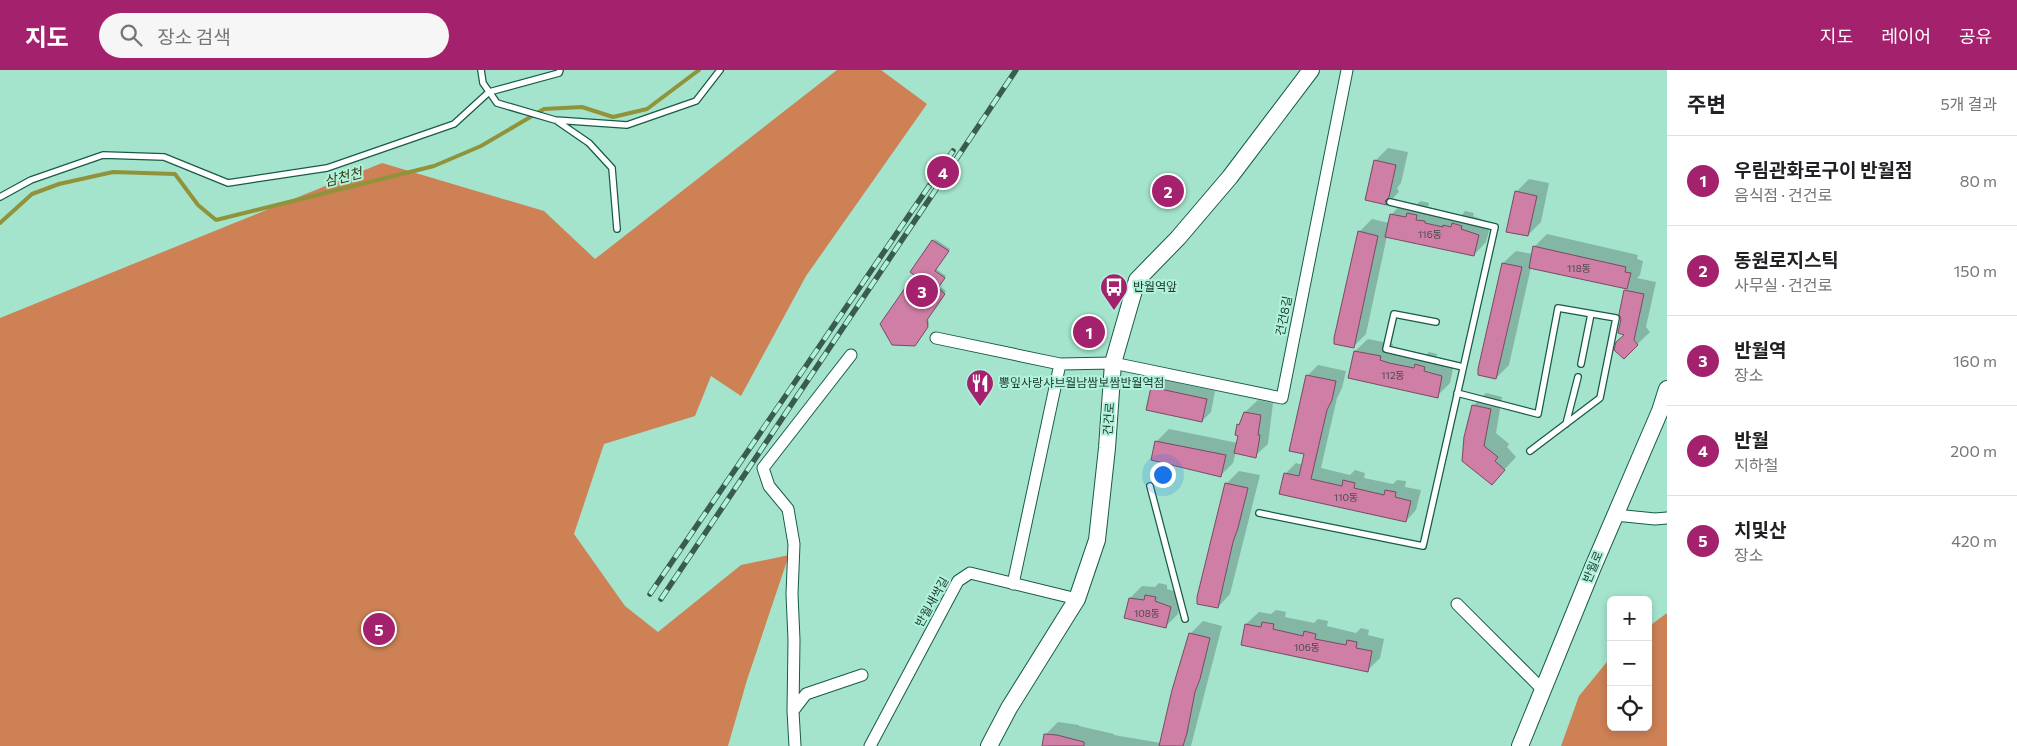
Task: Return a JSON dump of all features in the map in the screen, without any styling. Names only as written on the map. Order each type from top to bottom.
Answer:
[{"type":"street","name":"건건로","points":[[989,746],[1009,708],[1077,599],[1097,540],[1107,448],[1113,363],[1137,280],[1178,238],[1230,177],[1311,70]]},
{"type":"street","name":"건건8길","points":[[1113,363],[1282,398],[1347,70]]},
{"type":"street","points":[[936,338],[1060,364],[1113,363]]},
{"type":"street","points":[[795,746],[792,711],[794,544],[788,509],[769,486],[763,468],[850,355]]},
{"type":"street","points":[[1013,584],[1060,364]]},
{"type":"street","name":"반월로","points":[[1520,746],[1615,514],[1660,411],[1667,389]]},
{"type":"street","points":[[1615,514],[1655,519],[1667,518]]},
{"type":"street","name":"반월새싹길","points":[[870,746],[958,581],[970,573],[1077,599]]},
{"type":"street","points":[[1457,604],[1542,690]]},
{"type":"street","points":[[792,711],[806,694],[862,675]]},
{"type":"lane","points":[[481,70],[483,83],[497,104],[555,120],[627,125],[696,101],[720,70]]},
{"type":"lane","points":[[0,197],[31,180],[103,156],[164,157],[228,183],[326,168],[454,124],[489,92],[559,72],[560,70]]},
{"type":"lane","points":[[555,120],[589,143],[612,168],[617,229]]},
{"type":"lane","points":[[1258,513],[1423,546],[1495,227],[1390,202]]},
{"type":"lane","points":[[1457,393],[1538,414],[1558,308],[1616,318],[1600,398],[1530,451]]},
{"type":"lane","points":[[1436,322],[1394,314],[1386,349],[1463,367]]},
{"type":"lane","points":[[1580,364],[1591,314]]},
{"type":"lane","points":[[1566,424],[1578,377]]},
{"type":"lane","points":[[1150,486],[1185,619]]},
{"type":"shaded area","points":[[837,70],[881,70],[927,104],[806,276],[741,396],[711,376],[695,416],[604,444],[574,534],[625,606],[658,632],[741,565],[789,555],[747,680],[728,746],[0,746],[0,318],[382,163],[544,211],[595,259]]},
{"type":"shaded area","points":[[1667,613],[1667,746],[1561,746],[1579,696],[1607,662],[1607,731],[1652,731],[1652,624]]},
{"type":"building","points":[[1374,160],[1396,165],[1389,197],[1385,201],[1387,205],[1365,200]]},
{"type":"building","points":[[1515,191],[1537,196],[1528,236],[1506,232]]},
{"type":"building","points":[[1407,213],[1417,215],[1416,220],[1425,221],[1425,223],[1451,227],[1452,223],[1462,226],[1461,229],[1479,235],[1474,256],[1385,237],[1390,214],[1406,217]]},
{"type":"building","points":[[1358,231],[1378,236],[1354,348],[1334,344],[1334,338]]},
{"type":"building","points":[[932,240],[949,251],[935,271],[945,278],[938,288],[945,294],[927,320],[928,327],[915,346],[892,345],[880,324],[914,275],[910,272]]},
{"type":"building","points":[[1533,246],[1626,267],[1625,272],[1631,273],[1627,289],[1529,268]]},
{"type":"building","points":[[1502,263],[1522,267],[1496,379],[1478,375],[1478,369]]},
{"type":"building","points":[[1624,290],[1644,294],[1634,340],[1638,345],[1624,359],[1614,350],[1616,342],[1624,335],[1618,333],[1621,319],[1619,314]]},
{"type":"building","points":[[1354,351],[1381,356],[1380,360],[1389,363],[1414,368],[1415,364],[1425,367],[1424,371],[1442,376],[1438,398],[1348,378]]},
{"type":"building","points":[[1306,375],[1336,381],[1332,400],[1327,410],[1311,479],[1342,486],[1343,480],[1355,483],[1354,488],[1384,495],[1385,490],[1396,492],[1395,497],[1411,501],[1406,522],[1279,494],[1284,473],[1299,476],[1304,454],[1289,451]]},
{"type":"building","points":[[1151,387],[1207,399],[1202,422],[1146,410]]},
{"type":"building","points":[[1472,405],[1491,409],[1484,446],[1498,457],[1495,461],[1505,470],[1492,485],[1462,461],[1464,437]]},
{"type":"building","points":[[1244,412],[1261,415],[1256,458],[1234,453],[1238,436],[1235,435],[1237,424],[1239,425]]},
{"type":"building","points":[[1155,441],[1226,455],[1221,477],[1151,460]]},
{"type":"building","points":[[1225,483],[1248,488],[1218,608],[1197,604],[1197,597]]},
{"type":"building","points":[[1145,595],[1156,597],[1155,601],[1171,607],[1166,628],[1124,618],[1129,598],[1144,600]]},
{"type":"building","points":[[1262,622],[1274,624],[1273,629],[1303,636],[1304,631],[1316,634],[1315,639],[1346,645],[1347,640],[1357,642],[1356,648],[1372,651],[1368,672],[1241,645],[1245,624],[1261,627]]},
{"type":"building","points":[[1189,633],[1210,638],[1195,692],[1187,733],[1183,746],[1159,746],[1172,690]]},
{"type":"building","points":[[1044,734],[1057,735],[1084,742],[1084,746],[1042,746]]},
{"type":"waterway","name":"삼천천","points":[[0,223],[32,194],[59,184],[113,172],[175,174],[198,205],[216,220],[434,166],[481,146],[544,109],[582,107],[613,117],[647,109],[699,70]]},
{"type":"railway","points":[[661,599],[1016,70]]},
{"type":"railway","points":[[650,594],[953,151]]},
{"type":"place","name":"반월","points":[[943,172]]},
{"type":"place","name":"동원로지스틱","points":[[1168,191]]},
{"type":"place","name":"반월역","points":[[922,291]]},
{"type":"place","name":"반월역앞","points":[[1114,311]]},
{"type":"place","name":"우림관화로구이 반월점","points":[[1089,332]]},
{"type":"place","name":"뽕잎사랑샤브월남쌈보쌈반월역점","points":[[980,407]]},
{"type":"place","name":"치및산","points":[[379,629]]}]
